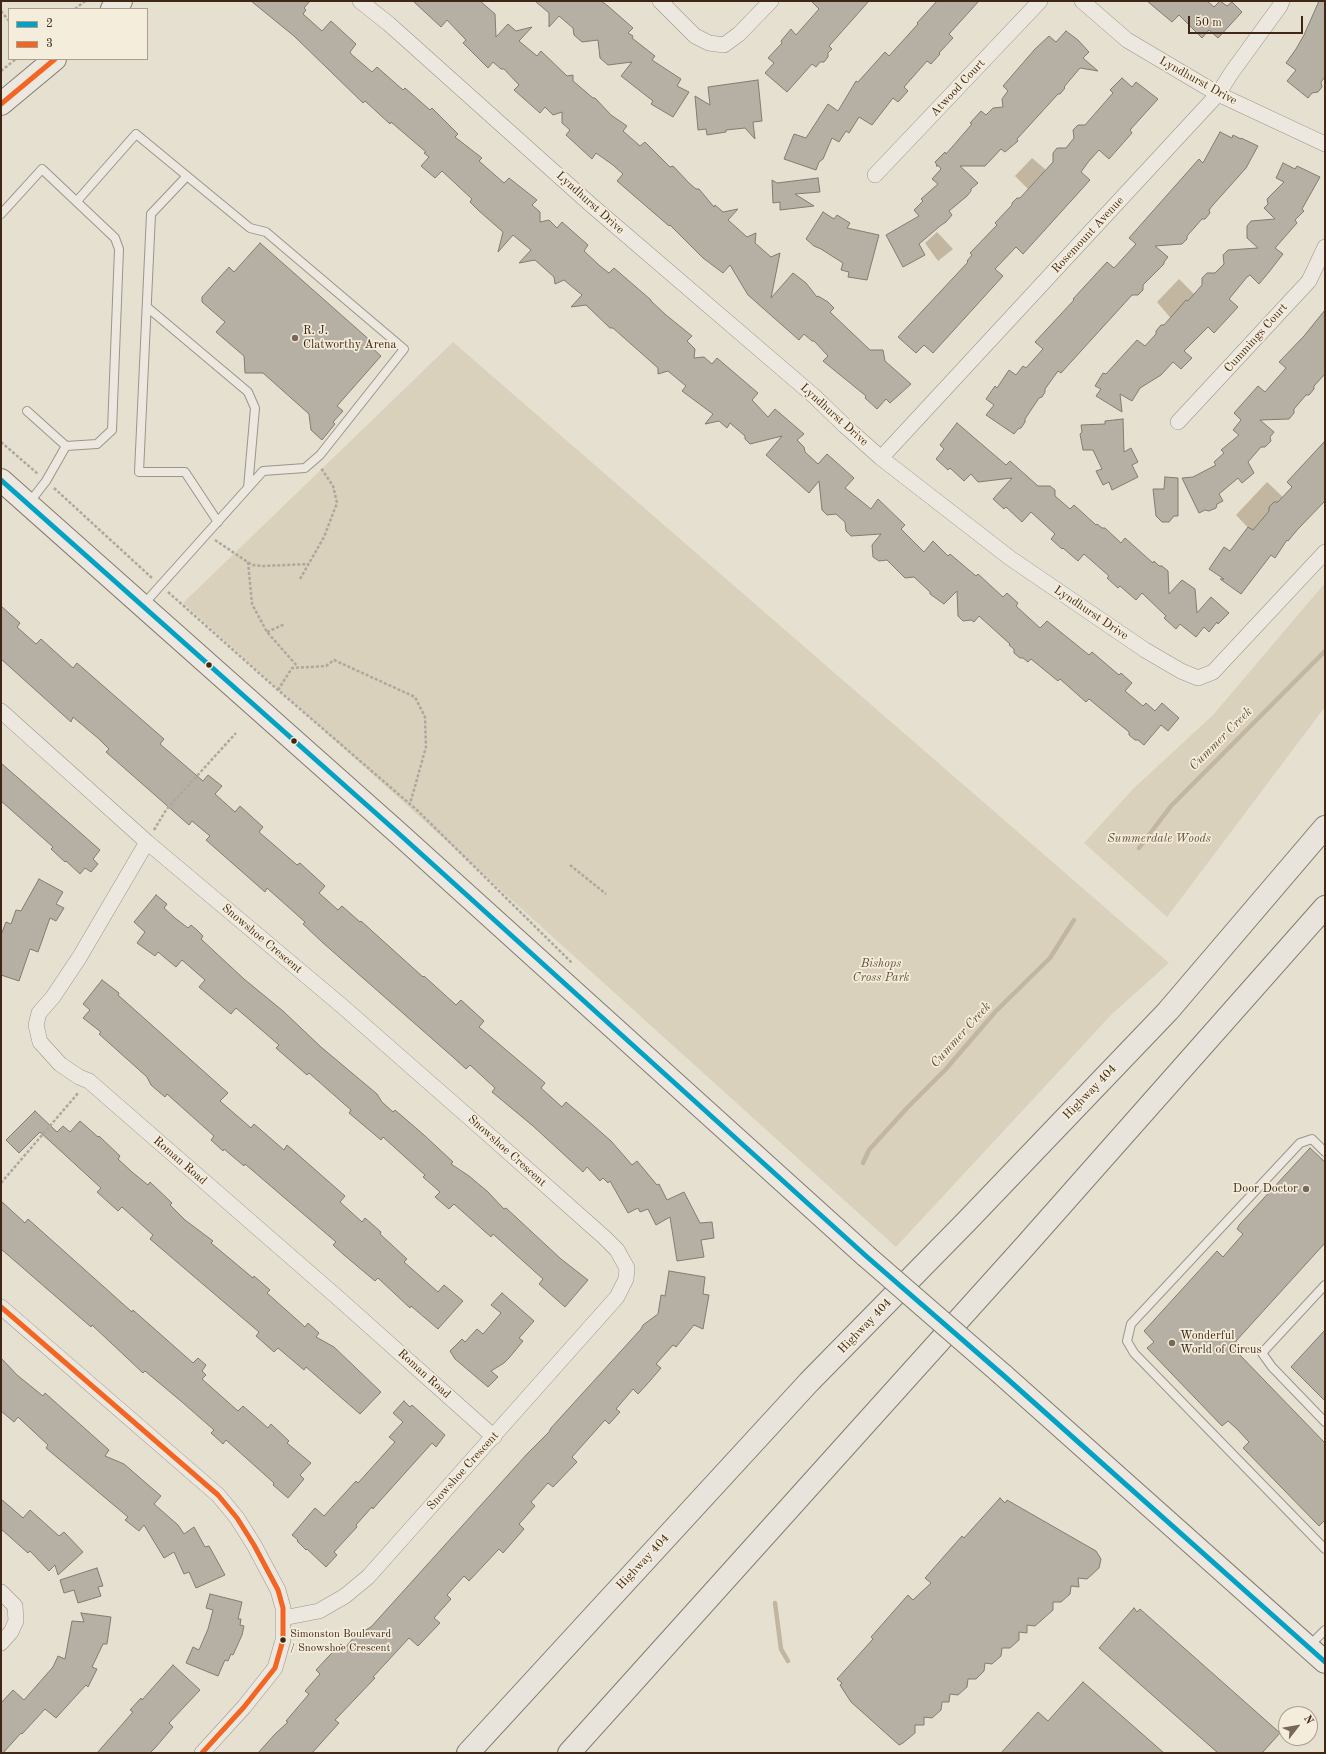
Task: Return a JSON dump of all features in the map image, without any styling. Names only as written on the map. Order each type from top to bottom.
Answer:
[{"type":"highway","name":"Highway 404","points":[[468,1753],[810,1382],[972,1216],[1168,1011],[1325,827]]},
{"type":"highway","points":[[568,1753],[1026,1245],[1325,907]]},
{"type":"main road","points":[[113,8],[121,1]]},
{"type":"main road","points":[[1,104],[54,60]]},
{"type":"main road","points":[[1,480],[397,832],[866,1256],[1003,1375],[1325,1662]]},
{"type":"street","name":"Lyndhurst Drive","points":[[360,1],[389,24],[590,204],[814,396],[881,458],[1010,558],[1145,650],[1182,671],[1198,678],[1213,672],[1325,552]]},
{"type":"street","points":[[660,1],[695,36],[709,43],[724,45],[739,34],[771,1]]},
{"type":"street","name":"Atwood Court","points":[[875,175],[1040,1]]},
{"type":"street","name":"Lyndhurst Drive","points":[[1082,1],[1127,40],[1218,94],[1325,144]]},
{"type":"street","name":"Rosemount Avenue","points":[[881,458],[1218,94],[1282,1]]},
{"type":"street","name":"Cummings Court","points":[[1178,422],[1309,281],[1325,247]]},
{"type":"street","name":"Snowshoe Crescent","points":[[1,711],[147,842],[347,1011],[605,1238],[617,1250],[627,1268],[626,1279],[617,1297],[368,1578],[345,1596],[319,1611],[283,1618]]},
{"type":"street","name":"Roman Road","points":[[147,842],[79,958],[53,997],[39,1013],[36,1025],[40,1042],[56,1060],[79,1077],[89,1081],[337,1297],[494,1437]]},
{"type":"street","points":[[1,1307],[218,1495],[237,1518],[267,1567],[278,1590],[283,1608],[283,1640],[275,1668],[244,1707],[202,1753]]},
{"type":"street","points":[[1,1592],[15,1606],[16,1621],[11,1632],[1,1643]]},
{"type":"lane","points":[[77,201],[136,134],[250,228],[266,232],[404,348],[315,460],[305,468],[263,471],[143,606]]},
{"type":"lane","points":[[1,214],[42,170],[116,238],[119,249],[112,430],[97,444],[66,446],[27,411]]},
{"type":"lane","points":[[186,176],[151,214],[139,472],[185,472],[218,522]]},
{"type":"lane","points":[[147,307],[248,392],[255,408],[248,488]]},
{"type":"lane","points":[[28,504],[46,481],[66,446]]},
{"type":"lane","points":[[1325,1152],[1312,1139],[1300,1143],[1132,1324],[1126,1341],[1134,1353],[1325,1548]]},
{"type":"lane","points":[[1325,1285],[1262,1352],[1272,1367],[1325,1422]]},
{"type":"lane","points":[[1308,1647],[1325,1630]]},
{"type":"path","points":[[77,8],[85,1]]},
{"type":"path","points":[[1,11],[8,20]]},
{"type":"path","points":[[1,71],[14,60]]},
{"type":"path","points":[[1,442],[278,690],[410,804],[577,968]]},
{"type":"path","points":[[300,579],[324,538],[336,503],[333,486],[315,460]]},
{"type":"path","points":[[206,534],[252,564],[263,566],[309,564]]},
{"type":"path","points":[[248,562],[252,604],[267,632],[298,667]]},
{"type":"path","points":[[267,632],[285,624]]},
{"type":"path","points":[[278,690],[292,668],[326,666],[334,660],[415,697],[425,717],[426,747],[410,804]]},
{"type":"path","points":[[147,842],[166,810],[236,733]]},
{"type":"path","points":[[570,865],[606,894]]},
{"type":"path","points":[[1,1183],[89,1081]]},
{"type":"green space","name":"Bishops Cross Park","points":[[453,342],[1169,963],[1112,1014],[896,1247],[183,603]]},
{"type":"green space","name":"Summerdale Woods","points":[[1325,583],[1325,707],[1167,917],[1084,843],[1133,789],[1213,715]]},
{"type":"shaded area","points":[[1032,158],[1046,170],[1028,189],[1015,176]]},
{"type":"shaded area","points":[[937,232],[953,249],[938,261],[925,243]]},
{"type":"shaded area","points":[[1179,279],[1199,299],[1174,322],[1157,302]]},
{"type":"shaded area","points":[[1267,482],[1286,500],[1254,534],[1236,515]]},
{"type":"building","points":[[251,1],[310,1],[304,8],[306,10],[303,14],[322,31],[331,21],[356,44],[350,52],[351,54],[372,72],[377,67],[403,90],[405,88],[430,110],[432,108],[458,134],[455,137],[482,158],[479,161],[504,183],[509,178],[537,200],[532,205],[540,212],[540,222],[549,220],[557,228],[562,222],[588,245],[584,251],[600,266],[609,273],[614,268],[666,315],[692,336],[687,341],[695,349],[694,358],[704,357],[712,364],[717,358],[758,393],[752,400],[768,417],[775,409],[804,434],[797,440],[804,447],[805,452],[818,464],[827,454],[854,478],[845,488],[871,509],[878,499],[905,525],[901,529],[924,552],[933,541],[948,556],[950,554],[976,576],[978,574],[1003,597],[1007,593],[1018,603],[1016,606],[1040,628],[1047,621],[1089,655],[1092,652],[1119,675],[1121,673],[1132,683],[1125,691],[1143,706],[1146,703],[1155,711],[1162,703],[1179,718],[1168,731],[1161,725],[1144,745],[1129,735],[1129,732],[1089,699],[1086,702],[1060,679],[1058,681],[1031,659],[1028,662],[1023,658],[1020,658],[1014,653],[1014,649],[1009,645],[1010,644],[979,616],[974,622],[971,620],[963,621],[958,616],[957,591],[944,604],[930,594],[930,592],[914,577],[905,578],[887,560],[879,561],[873,557],[872,545],[881,534],[851,536],[846,531],[845,522],[836,514],[827,515],[822,510],[819,481],[809,493],[766,455],[782,436],[750,444],[745,439],[745,436],[730,423],[727,428],[719,421],[705,424],[713,414],[682,391],[686,386],[668,371],[658,374],[658,368],[613,328],[610,328],[586,305],[571,307],[582,295],[564,280],[555,284],[554,277],[535,260],[519,263],[531,250],[513,235],[498,252],[503,232],[470,202],[472,199],[442,171],[435,178],[421,166],[429,157],[424,153],[426,152],[391,122],[390,124],[365,101],[363,103],[294,36]]},
{"type":"building","points":[[413,1],[480,1],[495,14],[496,37],[508,24],[516,31],[532,27],[519,41],[537,56],[541,51],[567,76],[573,75],[573,81],[593,98],[595,98],[611,115],[627,126],[623,131],[640,146],[645,142],[670,167],[673,166],[689,183],[696,189],[699,189],[714,207],[715,205],[723,212],[738,209],[728,220],[747,237],[756,233],[755,243],[771,257],[780,253],[771,298],[793,273],[806,283],[817,297],[818,296],[828,302],[834,308],[830,312],[870,350],[883,350],[885,361],[911,384],[890,403],[886,399],[877,409],[865,398],[866,396],[823,361],[828,356],[814,341],[804,334],[799,340],[748,295],[730,265],[723,273],[703,258],[670,225],[669,226],[617,181],[623,174],[613,165],[596,153],[592,159],[566,135],[570,130],[562,123],[562,112],[553,115],[545,107],[540,113],[514,90],[519,85],[504,69],[501,69],[493,62],[488,68],[463,43],[466,40],[447,20],[441,27]]},
{"type":"building","points":[[535,1],[601,1],[608,6],[633,28],[628,33],[633,36],[632,38],[655,56],[652,60],[681,79],[677,86],[689,92],[673,117],[651,104],[653,101],[621,76],[632,62],[608,65],[600,58],[598,40],[582,42],[574,35],[573,28],[559,16],[549,27],[549,13]]},
{"type":"building","points":[[811,1],[869,1],[829,46],[832,49],[828,53],[828,57],[824,62],[820,62],[816,67],[812,64],[787,92],[765,73],[774,63],[768,58],[782,43],[781,41],[791,29],[796,35],[819,9]]},
{"type":"building","points":[[937,1],[979,1],[949,34],[953,38],[939,53],[940,54],[931,64],[927,61],[904,87],[908,91],[898,102],[893,98],[872,125],[859,117],[849,133],[846,131],[839,142],[832,138],[823,159],[819,162],[816,170],[784,159],[794,134],[806,138],[828,104],[838,111],[856,81],[858,82],[885,52],[889,56]]},
{"type":"building","points":[[1147,1],[1207,1],[1214,7],[1220,1],[1227,6],[1232,2],[1242,12],[1218,38],[1209,30],[1202,38],[1179,15],[1172,22]]},
{"type":"building","points":[[1319,1],[1325,1],[1325,77],[1321,82],[1322,87],[1318,92],[1312,93],[1308,98],[1287,81],[1296,70],[1286,63],[1304,35]]},
{"type":"building","points":[[1066,31],[1078,40],[1089,52],[1083,58],[1098,71],[1080,68],[1060,94],[1058,94],[1017,139],[1018,141],[1005,152],[1001,149],[985,166],[960,166],[978,183],[971,189],[967,196],[949,211],[952,215],[946,222],[919,244],[925,255],[903,267],[886,235],[919,216],[914,210],[923,201],[921,199],[938,184],[932,179],[941,169],[939,166],[936,166],[937,165],[935,162],[945,152],[946,154],[972,124],[970,123],[981,111],[986,115],[993,108],[1003,107],[1002,99],[1008,91],[1003,86],[1035,49],[1049,36],[1056,42]]},
{"type":"building","points":[[1122,78],[1132,87],[1136,82],[1158,99],[1130,130],[1132,133],[1109,159],[1099,150],[1089,161],[1081,172],[1090,180],[1023,254],[1016,247],[995,269],[1003,276],[933,353],[924,345],[916,353],[898,337],[968,262],[967,261],[972,255],[970,253],[997,225],[995,223],[1012,205],[1012,203],[1017,198],[1020,198],[1053,162],[1053,153],[1057,148],[1066,148],[1074,138],[1073,130],[1078,125],[1085,125],[1113,93],[1110,90]]},
{"type":"building","points":[[758,80],[762,121],[753,122],[755,139],[745,128],[726,130],[726,132],[707,135],[706,129],[698,130],[695,96],[710,105],[708,87]]},
{"type":"building","points":[[1220,132],[1232,138],[1233,135],[1258,146],[1246,168],[1209,210],[1210,213],[1205,219],[1202,219],[1182,244],[1155,246],[1168,257],[1164,264],[1143,285],[1143,290],[1138,295],[1132,295],[1061,373],[1058,371],[1045,389],[1042,397],[1039,398],[1025,419],[1025,422],[1021,428],[1014,434],[986,415],[994,405],[986,399],[995,386],[997,388],[1009,370],[1016,375],[1023,366],[1026,368],[1043,349],[1035,342],[1107,262],[1114,268],[1136,244],[1129,238],[1199,159],[1203,163]]},
{"type":"building","points":[[1283,163],[1295,169],[1297,166],[1320,177],[1302,209],[1304,211],[1295,220],[1297,223],[1275,248],[1283,254],[1269,272],[1259,284],[1250,275],[1247,277],[1229,299],[1238,307],[1214,333],[1208,327],[1184,351],[1192,358],[1181,369],[1173,362],[1161,375],[1140,388],[1132,401],[1120,394],[1122,412],[1096,396],[1101,389],[1095,386],[1103,373],[1106,374],[1137,340],[1145,346],[1156,334],[1156,331],[1161,325],[1164,325],[1186,300],[1188,301],[1202,285],[1202,278],[1207,273],[1215,273],[1224,264],[1223,255],[1228,250],[1258,248],[1247,238],[1247,226],[1251,221],[1275,219],[1264,208],[1268,204],[1267,199],[1284,182],[1276,178]]},
{"type":"building","points":[[818,178],[820,192],[795,194],[814,206],[780,210],[780,202],[773,203],[772,180],[777,183]]},
{"type":"building","points":[[823,212],[834,219],[837,215],[850,223],[847,228],[879,235],[867,280],[848,277],[849,272],[841,270],[843,263],[814,246],[806,239]]},
{"type":"building","name":"R. J. Clatworthy Arena","points":[[260,243],[373,343],[370,346],[381,356],[337,406],[343,411],[333,422],[335,424],[322,440],[311,430],[309,414],[263,373],[245,373],[244,356],[216,332],[225,322],[202,302],[202,297],[229,267],[234,272]]},
{"type":"building","points":[[1325,310],[1325,374],[1314,386],[1314,389],[1309,395],[1306,395],[1294,409],[1294,413],[1289,419],[1260,420],[1274,432],[1270,437],[1271,441],[1265,447],[1261,447],[1248,462],[1254,473],[1242,483],[1238,478],[1219,494],[1223,501],[1217,504],[1216,508],[1199,513],[1182,478],[1193,477],[1216,465],[1214,462],[1224,453],[1221,450],[1239,435],[1233,430],[1241,420],[1234,413],[1258,386],[1265,392],[1286,368],[1279,362],[1304,336]]},
{"type":"building","points":[[1123,419],[1124,452],[1131,448],[1138,462],[1132,465],[1138,477],[1112,490],[1109,482],[1103,485],[1096,471],[1102,469],[1093,450],[1083,450],[1080,434],[1082,432],[1081,425],[1105,424],[1105,421]]},
{"type":"building","points":[[957,423],[1006,465],[1010,461],[1038,486],[1050,486],[1055,490],[1055,496],[1070,509],[1074,505],[1096,525],[1097,524],[1102,528],[1105,528],[1121,543],[1125,538],[1153,563],[1154,561],[1159,566],[1162,566],[1168,571],[1169,594],[1182,580],[1195,589],[1197,613],[1211,597],[1229,613],[1218,624],[1217,622],[1209,632],[1204,627],[1196,637],[1180,624],[1176,629],[1164,618],[1166,616],[1142,593],[1136,600],[1120,586],[1118,588],[1107,578],[1109,576],[1084,554],[1078,561],[1063,548],[1062,549],[1051,539],[1055,534],[1031,512],[1022,522],[1006,507],[1004,509],[993,499],[1012,478],[978,482],[971,474],[964,481],[950,468],[948,470],[936,459],[944,449],[940,445]]},
{"type":"building","points":[[1325,441],[1325,501],[1288,541],[1287,540],[1275,558],[1271,555],[1241,594],[1220,579],[1224,579],[1209,569],[1224,547],[1230,551],[1248,527],[1253,530],[1269,511],[1269,507],[1274,502],[1278,502],[1292,487],[1287,482]]},
{"type":"building","points":[[1165,477],[1178,478],[1178,516],[1174,516],[1169,522],[1162,522],[1156,516],[1153,489],[1164,489]]},
{"type":"building","points":[[1,606],[20,623],[17,627],[36,644],[41,639],[73,668],[77,663],[164,739],[160,744],[203,781],[208,775],[222,786],[215,794],[235,812],[240,806],[263,827],[259,832],[297,865],[300,863],[325,886],[319,893],[338,910],[342,906],[360,922],[361,921],[456,1005],[461,1000],[484,1021],[479,1027],[545,1083],[541,1088],[562,1107],[566,1102],[611,1141],[632,1165],[637,1161],[657,1185],[659,1184],[667,1200],[684,1192],[700,1223],[712,1222],[714,1238],[701,1240],[704,1257],[677,1261],[670,1217],[656,1225],[648,1209],[640,1212],[638,1208],[628,1213],[610,1181],[608,1183],[603,1178],[600,1181],[587,1167],[583,1172],[533,1126],[492,1092],[495,1088],[470,1065],[466,1069],[322,942],[303,924],[305,922],[267,888],[265,892],[206,840],[210,836],[192,821],[189,825],[106,752],[109,749],[99,739],[73,717],[71,722],[1,659]]},
{"type":"building","points":[[1,763],[100,850],[93,859],[98,864],[91,872],[85,868],[80,874],[51,849],[53,847],[1,801]]},
{"type":"building","points":[[39,879],[63,892],[56,904],[64,908],[56,921],[50,918],[38,952],[30,949],[19,981],[1,975],[1,935],[6,922],[11,924],[16,910],[21,911]]},
{"type":"building","points":[[156,895],[167,904],[164,908],[188,928],[191,925],[198,931],[203,936],[201,939],[244,979],[283,1011],[321,1047],[377,1094],[382,1102],[393,1112],[395,1110],[424,1135],[453,1162],[451,1164],[469,1176],[488,1192],[504,1209],[506,1208],[561,1259],[588,1280],[565,1307],[539,1284],[543,1279],[493,1234],[491,1237],[454,1204],[449,1209],[435,1197],[440,1192],[423,1177],[425,1175],[383,1137],[381,1140],[349,1113],[351,1110],[309,1073],[307,1075],[276,1048],[279,1045],[236,1008],[231,1014],[199,987],[205,980],[182,960],[176,967],[158,952],[155,956],[137,943],[145,932],[134,922]]},
{"type":"building","points":[[102,980],[119,993],[118,995],[228,1093],[220,1101],[251,1128],[254,1124],[284,1150],[287,1145],[345,1196],[340,1202],[362,1222],[365,1218],[381,1232],[380,1234],[407,1259],[404,1262],[438,1292],[444,1285],[463,1301],[438,1329],[411,1306],[410,1308],[378,1278],[375,1281],[344,1255],[333,1245],[336,1242],[245,1164],[244,1166],[224,1149],[223,1151],[211,1140],[214,1136],[167,1094],[165,1097],[151,1085],[147,1077],[99,1034],[101,1032],[83,1018],[90,1010],[83,1004]]},
{"type":"building","points":[[35,1111],[57,1132],[63,1126],[70,1132],[80,1121],[98,1137],[99,1136],[120,1156],[118,1159],[132,1172],[148,1185],[150,1182],[172,1203],[170,1205],[185,1220],[213,1241],[211,1243],[253,1278],[254,1276],[270,1290],[267,1293],[305,1327],[308,1323],[319,1333],[316,1337],[334,1347],[381,1392],[360,1414],[306,1367],[304,1370],[278,1348],[274,1352],[256,1336],[259,1332],[150,1239],[153,1235],[122,1207],[118,1211],[97,1192],[101,1188],[40,1132],[19,1153],[6,1140]]},
{"type":"building","points":[[1310,1148],[1325,1162],[1325,1243],[1236,1341],[1236,1351],[1325,1443],[1325,1520],[1319,1526],[1243,1448],[1249,1442],[1237,1429],[1228,1421],[1222,1426],[1147,1348],[1154,1342],[1144,1331],[1217,1251],[1223,1257],[1243,1234],[1237,1229],[1240,1224]]},
{"type":"building","points":[[1,1201],[25,1223],[28,1219],[132,1312],[133,1310],[193,1363],[198,1358],[206,1365],[202,1371],[206,1375],[202,1379],[238,1411],[243,1406],[268,1428],[271,1424],[289,1441],[287,1443],[311,1463],[300,1475],[304,1479],[288,1498],[273,1485],[274,1483],[226,1440],[223,1444],[211,1433],[214,1430],[145,1371],[143,1373],[92,1325],[91,1327],[1,1249]]},
{"type":"building","points":[[669,1271],[705,1277],[703,1294],[709,1295],[703,1329],[694,1325],[676,1347],[673,1345],[656,1364],[661,1368],[649,1382],[638,1394],[633,1389],[616,1409],[620,1412],[609,1424],[605,1420],[572,1457],[577,1462],[553,1487],[548,1483],[531,1502],[535,1506],[519,1524],[524,1529],[503,1553],[499,1549],[469,1581],[464,1576],[447,1595],[451,1599],[434,1618],[440,1623],[418,1646],[409,1638],[373,1677],[375,1678],[335,1720],[339,1723],[312,1753],[258,1753],[288,1722],[286,1721],[309,1694],[305,1691],[320,1674],[316,1670],[341,1644],[345,1648],[355,1636],[371,1627],[527,1454],[549,1432],[643,1325],[658,1314],[661,1295],[665,1296]]},
{"type":"building","points":[[502,1293],[534,1321],[519,1338],[523,1341],[509,1358],[491,1371],[498,1377],[488,1387],[455,1359],[450,1351],[462,1339],[465,1342],[477,1329],[483,1334],[501,1313],[491,1305]]},
{"type":"building","points":[[1325,1330],[1325,1401],[1291,1367]]},
{"type":"building","points":[[1,1358],[17,1375],[43,1396],[45,1393],[109,1450],[105,1456],[124,1464],[161,1496],[154,1504],[178,1525],[184,1534],[194,1527],[205,1547],[209,1546],[225,1575],[196,1588],[189,1572],[184,1574],[174,1552],[164,1558],[144,1525],[139,1531],[125,1520],[128,1517],[46,1448],[48,1445],[18,1417],[14,1422],[1,1411]]},
{"type":"building","points":[[404,1401],[410,1407],[412,1405],[445,1435],[436,1447],[432,1443],[373,1509],[372,1507],[356,1525],[357,1527],[334,1552],[337,1555],[326,1567],[307,1549],[306,1550],[292,1535],[315,1508],[324,1516],[356,1481],[358,1483],[395,1442],[389,1437],[403,1422],[393,1413]]},
{"type":"building","points":[[1000,1498],[1005,1503],[1007,1500],[1096,1551],[1101,1559],[1099,1568],[1087,1579],[1078,1578],[1079,1587],[1071,1586],[1070,1594],[1061,1602],[1053,1602],[1053,1610],[1035,1626],[1027,1625],[1027,1633],[1019,1632],[1019,1640],[1010,1648],[1002,1648],[1001,1656],[992,1664],[985,1663],[984,1671],[976,1679],[968,1679],[967,1687],[958,1695],[950,1694],[949,1702],[942,1702],[941,1710],[932,1718],[924,1717],[924,1725],[915,1725],[915,1733],[899,1745],[851,1702],[840,1685],[842,1683],[837,1679],[873,1639],[871,1637],[908,1595],[913,1600],[931,1583],[925,1578],[962,1536],[964,1538]]},
{"type":"building","points":[[1,1499],[23,1518],[30,1510],[59,1536],[64,1532],[83,1552],[58,1575],[55,1565],[49,1571],[30,1551],[28,1553],[1,1529]]},
{"type":"building","points":[[97,1568],[103,1586],[98,1587],[101,1596],[78,1603],[74,1590],[64,1593],[60,1580]]},
{"type":"building","points":[[210,1594],[242,1602],[238,1619],[241,1619],[240,1625],[244,1626],[242,1635],[233,1655],[231,1654],[228,1661],[225,1660],[218,1676],[186,1663],[193,1647],[199,1650],[208,1629],[213,1610],[206,1608]]},
{"type":"building","points":[[1134,1608],[1137,1612],[1140,1609],[1278,1731],[1278,1735],[1262,1753],[1218,1753],[1099,1648]]},
{"type":"building","points":[[81,1613],[111,1617],[107,1644],[103,1644],[92,1667],[97,1669],[88,1687],[86,1685],[56,1718],[45,1709],[3,1753],[1,1753],[1,1703],[13,1690],[24,1700],[53,1667],[58,1656],[65,1659],[72,1621],[84,1622]]},
{"type":"building","points":[[173,1665],[200,1690],[169,1723],[173,1727],[155,1748],[150,1753],[97,1753],[133,1712],[130,1710],[141,1698],[142,1700]]},
{"type":"building","points":[[1083,1682],[1164,1753],[1001,1753],[1038,1712],[1048,1721]]},
{"type":"waterway","name":"Cummer Creek","points":[[1139,848],[1171,806],[1325,651]]},
{"type":"waterway","name":"Cummer Creek","points":[[863,1163],[869,1150],[907,1108],[945,1070],[996,1011],[1050,958],[1074,920]]},
{"type":"waterway","name":"Cummer Creek","points":[[775,1603],[781,1649],[788,1661]]},
{"type":"transit line","name":"3","points":[[1,104],[54,60]]},
{"type":"transit line","name":"2","points":[[1,480],[397,832],[866,1256],[1003,1375],[1325,1662]]},
{"type":"transit line","name":"3","points":[[1,1307],[218,1495],[237,1518],[254,1545],[278,1590],[283,1608],[283,1640],[275,1668],[244,1707],[202,1753]]},
{"type":"place","name":"R. J. Clatworthy Arena","points":[[295,338]]},
{"type":"place","name":"Door Doctor","points":[[1306,1189]]},
{"type":"place","name":"Wonderful World of Circus","points":[[1172,1343]]},
{"type":"place","name":"Simonston Boulevard / Snowshoe Crescent","points":[[283,1640]]}]
